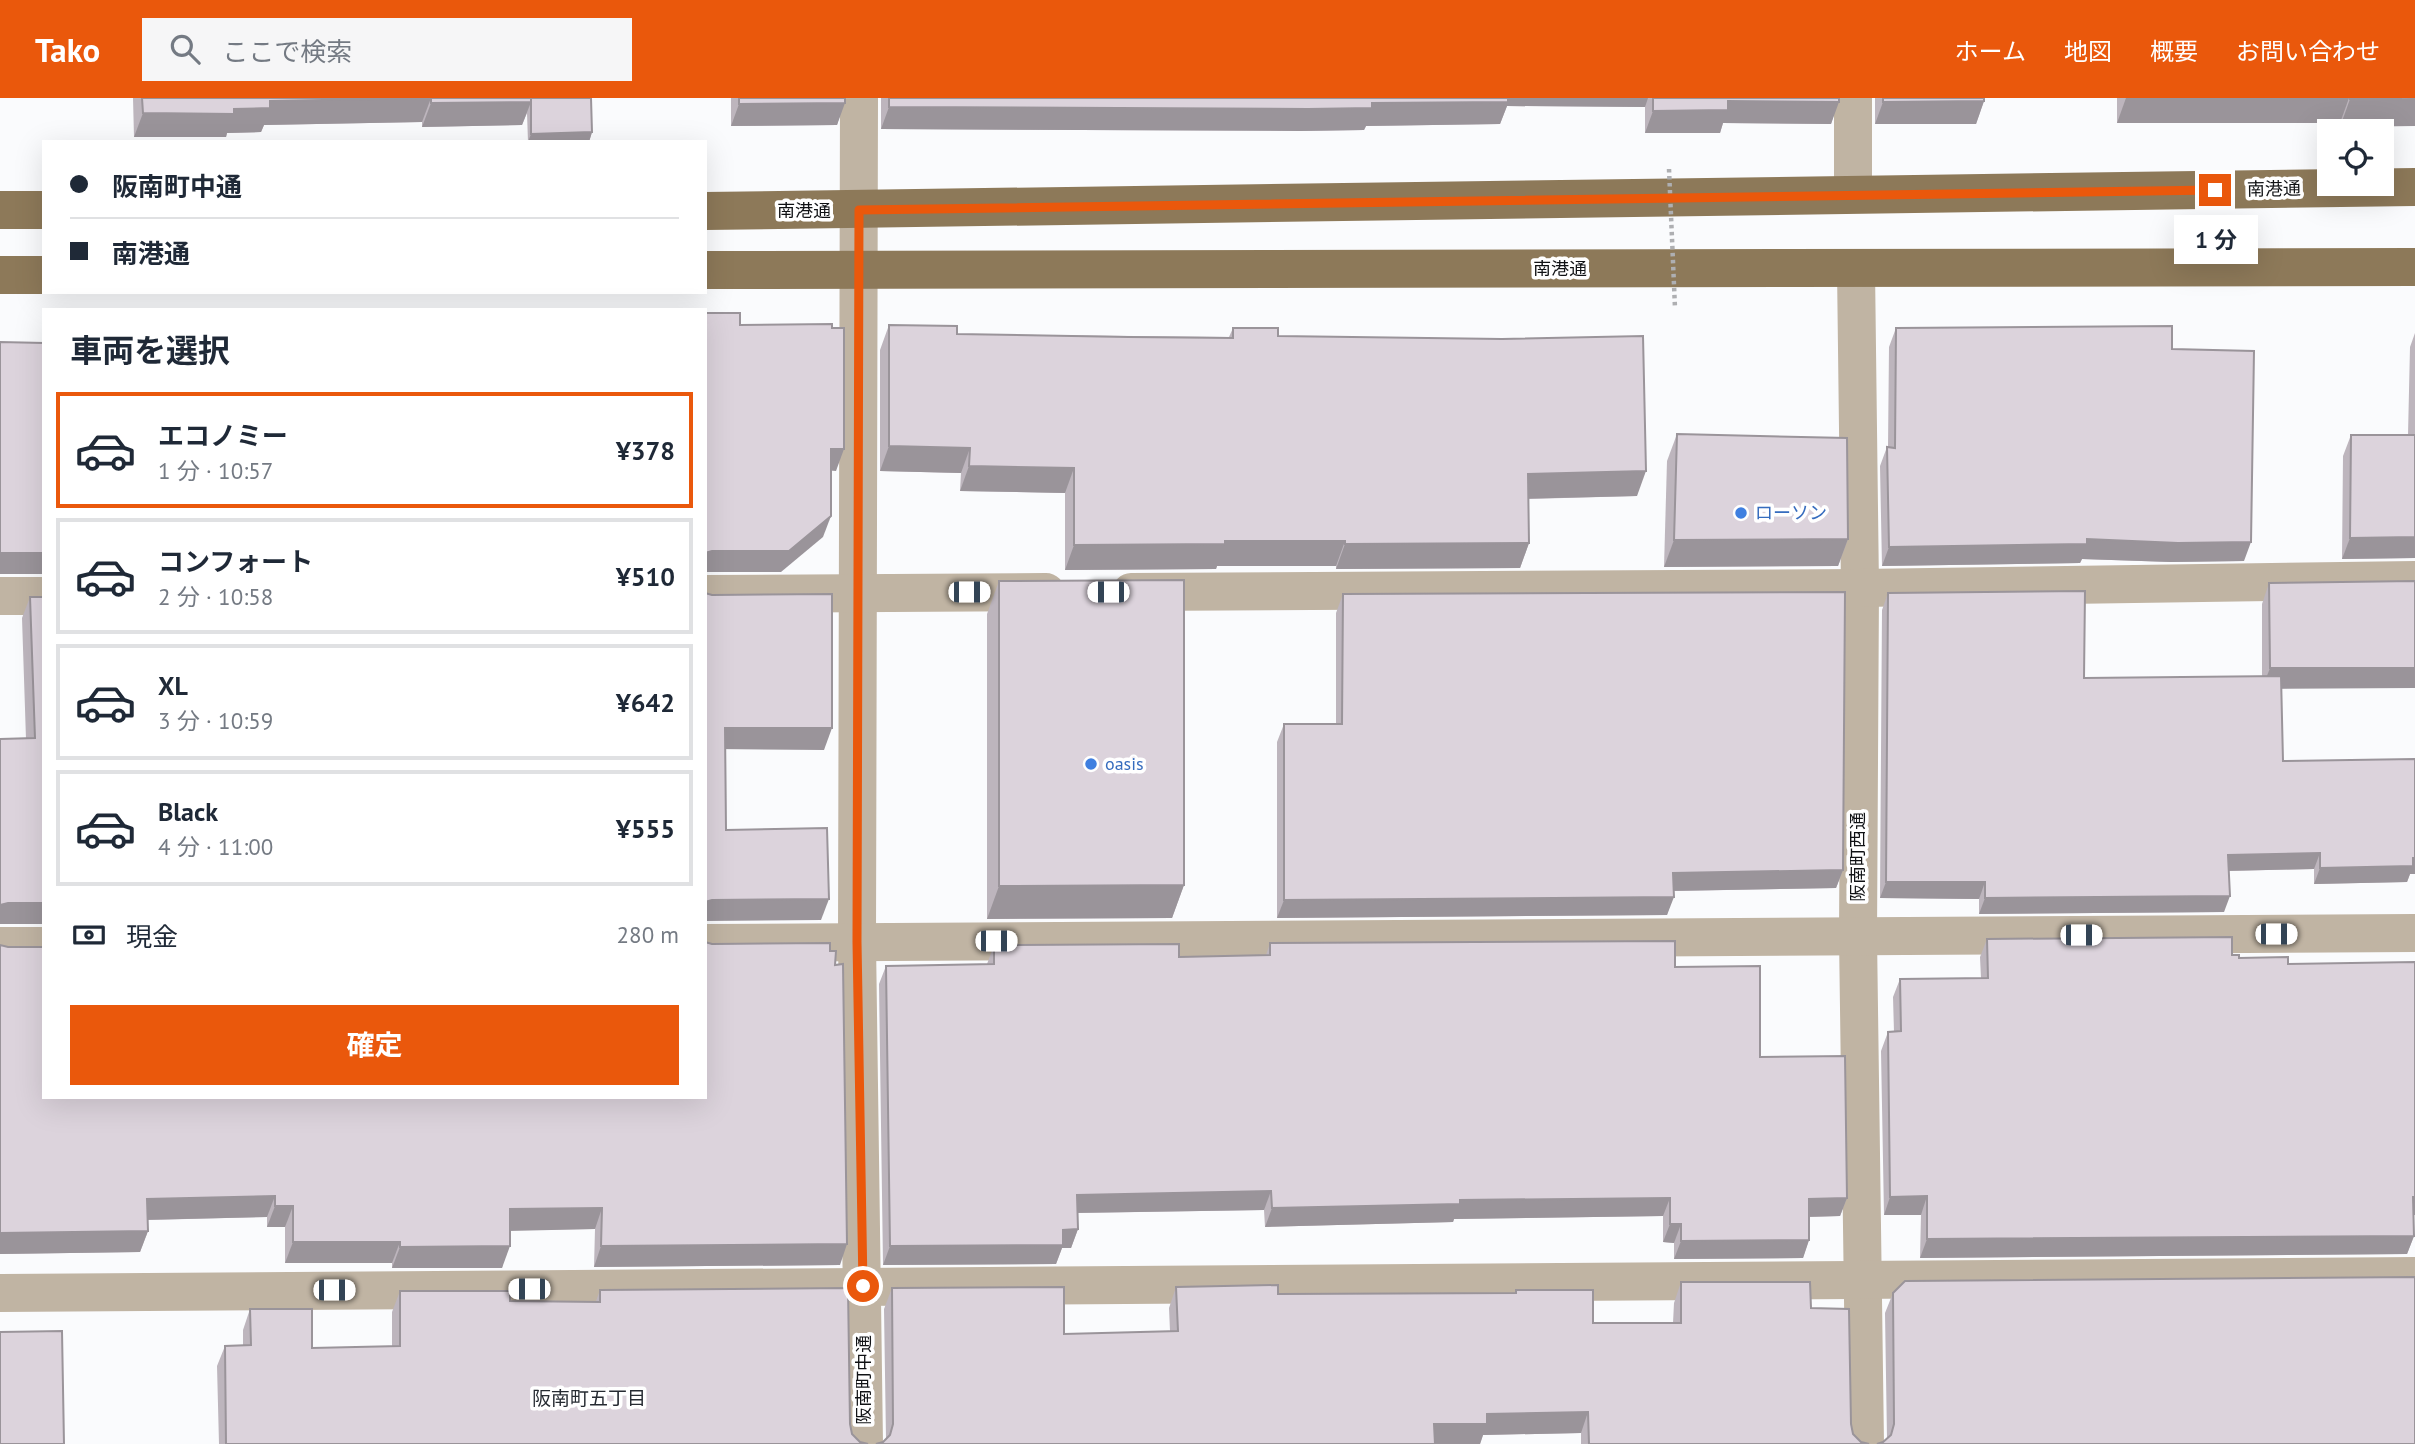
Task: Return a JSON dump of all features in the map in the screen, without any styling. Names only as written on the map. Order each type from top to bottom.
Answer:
[{"type":"main road","name":"南港通","points":[[707,211],[2415,187]]},
{"type":"main road","points":[[0,210],[42,210]]},
{"type":"main road","name":"南港通","points":[[707,270],[2415,267]]},
{"type":"main road","points":[[0,275],[42,275]]},
{"type":"street","name":"阪南町中通","points":[[859,98],[857,942],[864,1444]]},
{"type":"street","points":[[1853,98],[1853,194]]},
{"type":"street","name":"阪南町西通","points":[[1856,269],[1860,588],[1858,936],[1866,1444]]},
{"type":"street","points":[[707,593],[1860,588],[2415,580]]},
{"type":"street","points":[[0,596],[42,596]]},
{"type":"street","points":[[707,943],[2415,933]]},
{"type":"street","points":[[0,946],[42,946]]},
{"type":"street","points":[[0,1293],[2415,1276]]},
{"type":"path","points":[[1669,169],[1675,308]]},
{"type":"building","points":[[142,98],[431,98],[270,101],[270,108],[234,109],[234,114],[143,113]]},
{"type":"building","points":[[431,98],[531,98],[531,102],[431,103]]},
{"type":"building","points":[[531,98],[591,98],[592,132],[531,134]]},
{"type":"building","points":[[739,98],[845,98],[845,103],[739,104]]},
{"type":"building","points":[[889,98],[1508,98],[1508,102],[1372,103],[1372,108],[1308,109],[889,107]]},
{"type":"building","points":[[1653,98],[1839,98],[1839,102],[1728,101],[1728,110],[1653,111]]},
{"type":"building","points":[[1883,98],[1984,98],[1984,101],[1883,102]]},
{"type":"building","points":[[707,313],[740,313],[740,325],[832,324],[832,328],[844,328],[844,449],[831,449],[831,516],[789,551],[707,552]]},
{"type":"building","points":[[889,325],[957,326],[957,334],[1128,337],[1233,338],[1233,328],[1278,328],[1278,336],[1502,339],[1643,336],[1646,471],[1528,474],[1529,543],[1345,544],[1345,541],[1225,541],[1225,544],[1074,545],[1074,468],[969,466],[970,448],[889,446]]},
{"type":"building","points":[[2172,326],[2172,349],[2254,351],[2251,542],[2178,543],[2087,539],[2087,544],[1889,547],[1887,447],[1895,448],[1896,328]]},
{"type":"building","points":[[0,342],[42,343],[42,553],[0,553]]},
{"type":"building","points":[[1677,434],[1847,438],[1848,539],[1674,540]]},
{"type":"building","points":[[2351,435],[2415,435],[2415,537],[2350,538]]},
{"type":"building","points":[[1184,580],[1184,885],[999,886],[999,581]]},
{"type":"building","points":[[2415,581],[2415,668],[2270,668],[2269,583]]},
{"type":"building","points":[[2085,591],[2084,678],[2281,676],[2283,761],[2415,759],[2413,866],[2320,868],[2320,853],[2228,855],[2230,896],[1985,898],[1985,882],[1886,882],[1888,593]]},
{"type":"building","points":[[1845,592],[1843,870],[1673,873],[1674,897],[1284,900],[1284,724],[1342,724],[1343,594]]},
{"type":"building","points":[[707,594],[832,594],[832,728],[725,728],[726,830],[827,828],[829,899],[707,901]]},
{"type":"building","points":[[30,597],[42,597],[42,903],[0,905],[0,739],[35,738]]},
{"type":"building","points":[[2232,937],[2232,955],[2239,955],[2239,958],[2288,957],[2288,964],[2415,962],[2414,1236],[1927,1239],[1927,1196],[1890,1197],[1888,1032],[1901,1031],[1900,979],[1988,978],[1987,939]]},
{"type":"building","points":[[1675,941],[1675,967],[1760,966],[1760,1057],[1845,1056],[1847,1198],[1809,1199],[1809,1240],[1681,1241],[1681,1224],[1670,1224],[1670,1198],[1460,1200],[1460,1204],[1272,1208],[1271,1191],[1077,1195],[1078,1229],[1063,1230],[1063,1245],[890,1246],[886,966],[994,964],[994,945],[1179,944],[1179,957],[1270,955],[1270,943]]},
{"type":"building","points":[[707,943],[830,943],[830,951],[836,951],[835,965],[843,964],[847,1244],[601,1246],[602,1208],[510,1209],[510,1246],[400,1247],[400,1242],[293,1242],[293,1206],[275,1206],[275,1196],[147,1199],[148,1231],[0,1233],[0,945],[42,947],[42,1099],[707,1099]]},
{"type":"building","points":[[2415,1277],[2415,1444],[1877,1444],[1891,1435],[1894,1424],[1893,1293],[1905,1281]]},
{"type":"building","points":[[1681,1282],[1810,1282],[1811,1308],[1849,1309],[1851,1424],[1853,1434],[1861,1442],[1869,1444],[1589,1444],[1588,1412],[1487,1414],[1487,1424],[1434,1424],[1435,1444],[876,1444],[883,1442],[890,1435],[893,1424],[892,1288],[1064,1287],[1064,1334],[1178,1331],[1176,1287],[1278,1285],[1278,1294],[1593,1290],[1593,1323],[1681,1323]]},
{"type":"building","points":[[848,1288],[850,1424],[852,1434],[860,1442],[868,1444],[226,1444],[225,1346],[251,1345],[250,1309],[312,1309],[312,1348],[400,1346],[400,1291],[510,1291],[510,1301],[600,1302],[600,1290]]},
{"type":"building","points":[[62,1331],[64,1444],[0,1444],[0,1332]]},
{"type":"place","name":"ローソン","points":[[1741,513]]},
{"type":"place","name":"oasis","points":[[1091,764]]},
{"type":"district","name":"阪南町五丁目","points":[[589,1398]]},
{"type":"route","points":[[863,1286],[857,942],[859,210],[2215,190]]}]
